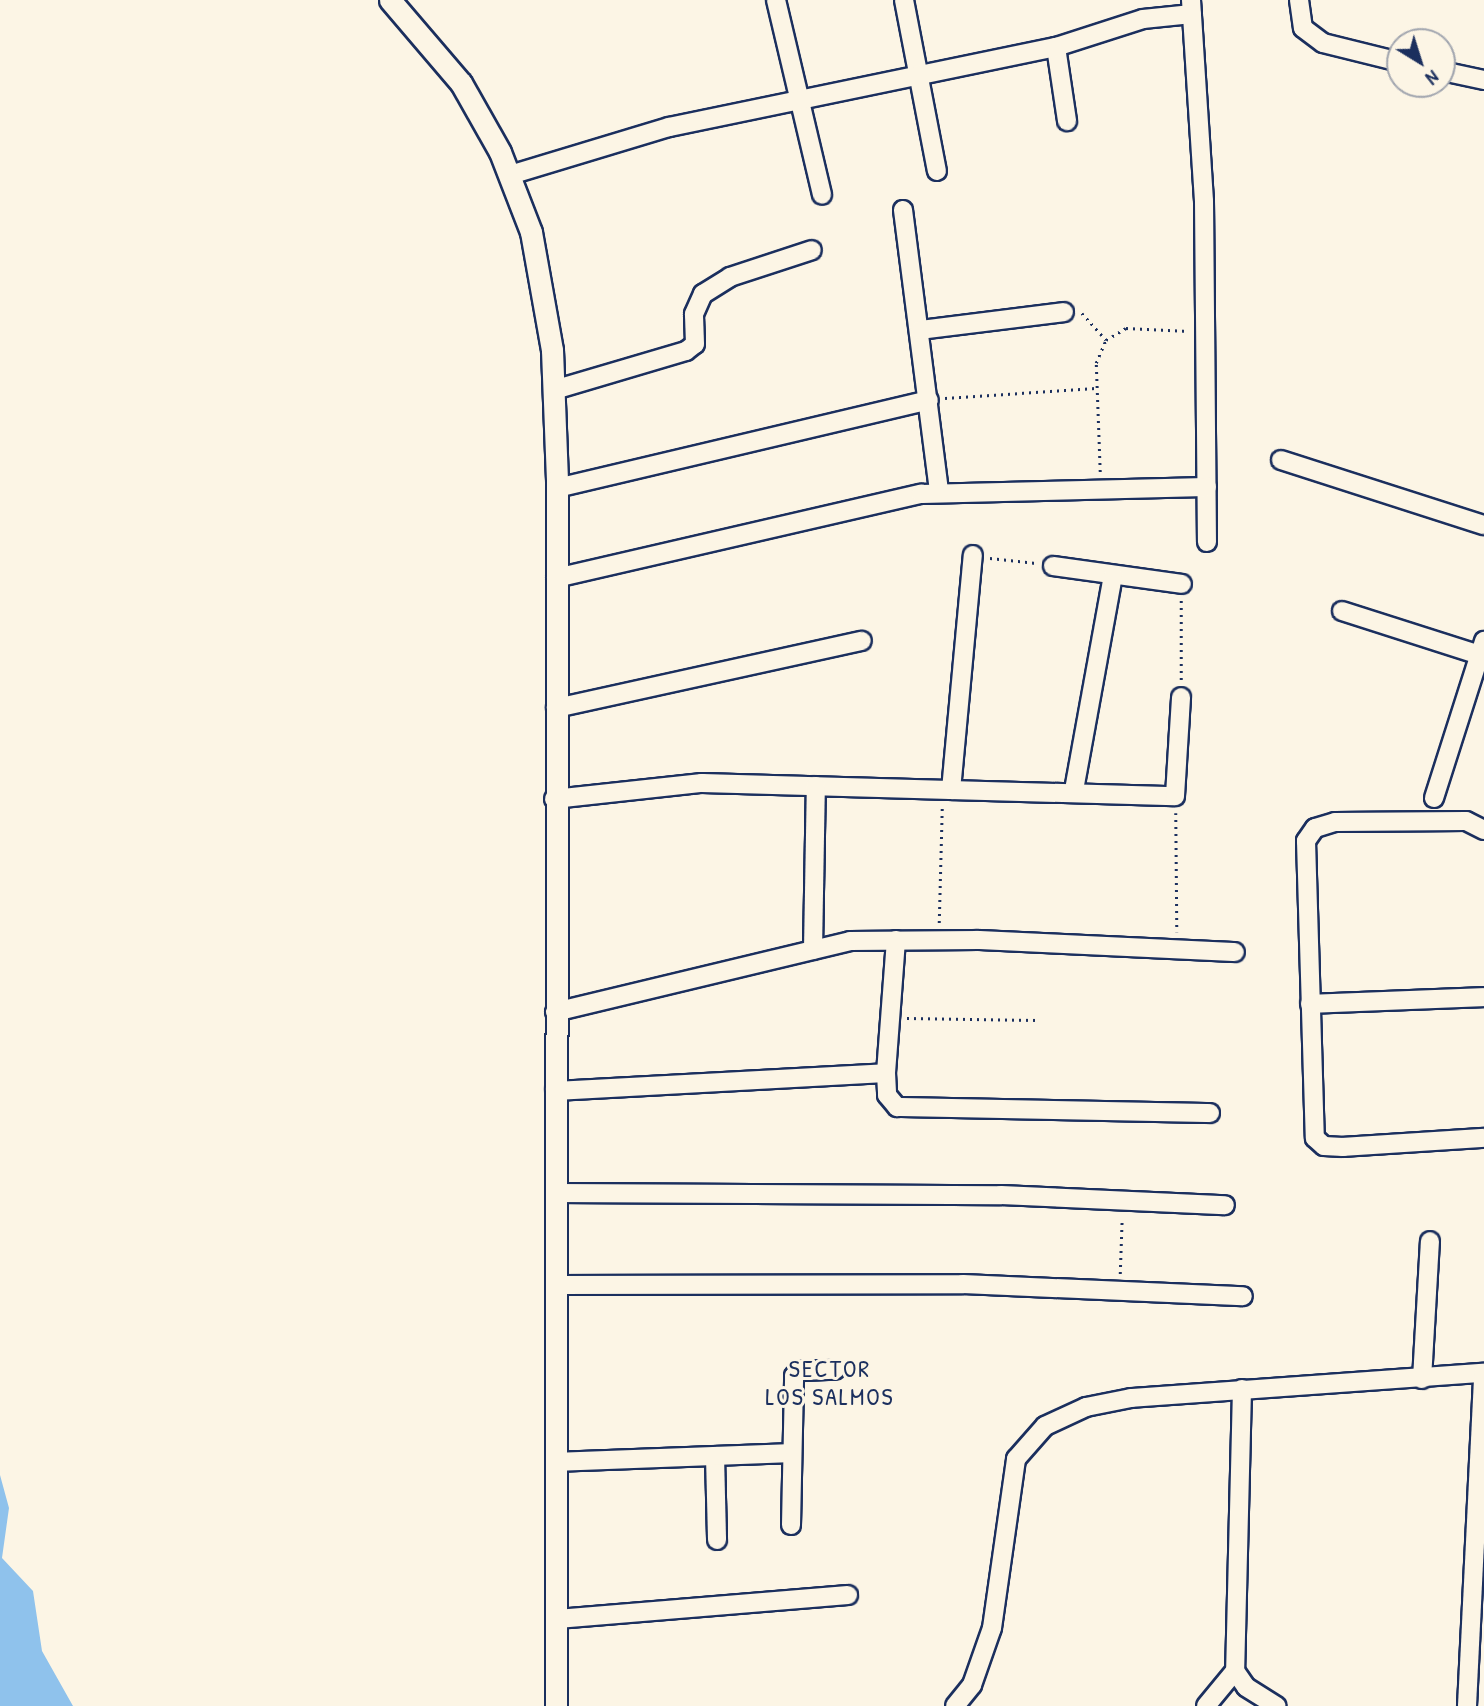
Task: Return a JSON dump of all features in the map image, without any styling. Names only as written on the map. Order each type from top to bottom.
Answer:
[{"type":"street","points":[[390,0],[461,83],[510,176],[542,278],[554,390],[557,488],[554,799],[556,1706]]},
{"type":"street","points":[[776,0],[822,195]]},
{"type":"street","points":[[904,0],[937,172]]},
{"type":"street","points":[[1299,0],[1303,28],[1323,43],[1386,59]]},
{"type":"street","points":[[510,176],[669,127],[1056,47],[1143,19],[1192,7],[1205,332],[1207,542]]},
{"type":"street","points":[[1056,47],[1067,121]]},
{"type":"street","points":[[1456,74],[1484,80]]},
{"type":"street","points":[[903,210],[939,492]]},
{"type":"street","points":[[554,390],[686,351],[695,344],[694,314],[703,294],[730,277],[812,250]]},
{"type":"street","points":[[920,330],[1064,312]]},
{"type":"street","points":[[557,488],[929,400]]},
{"type":"street","points":[[1282,460],[1484,524]]},
{"type":"street","points":[[556,578],[939,492],[1207,487]]},
{"type":"street","points":[[947,790],[973,555]]},
{"type":"street","points":[[1053,566],[1182,584]]},
{"type":"street","points":[[1074,790],[1113,576]]},
{"type":"street","points":[[1342,611],[1482,648],[1478,680],[1434,798]]},
{"type":"street","points":[[556,708],[862,641]]},
{"type":"street","points":[[554,799],[702,783],[947,790],[1074,790],[1175,796],[1181,697]]},
{"type":"street","points":[[813,950],[816,786]]},
{"type":"street","points":[[1484,830],[1475,822],[1427,819],[1335,822],[1308,834],[1313,1128],[1319,1143],[1343,1147],[1484,1138]]},
{"type":"street","points":[[896,940],[886,1073],[891,1102],[908,1110],[1210,1113]]},
{"type":"street","points":[[555,1012],[850,941],[938,940],[1235,952]]},
{"type":"street","points":[[1310,1004],[1484,997]]},
{"type":"street","points":[[555,1091],[886,1073]]},
{"type":"street","points":[[555,1193],[863,1192],[1225,1205]]},
{"type":"street","points":[[1422,1379],[1430,1241]]},
{"type":"street","points":[[556,1284],[813,1281],[1243,1296]]},
{"type":"street","points":[[791,1525],[794,1376],[800,1371],[835,1370]]},
{"type":"street","points":[[955,1706],[972,1685],[985,1652],[1004,1567],[1011,1477],[1033,1435],[1062,1416],[1111,1401],[1242,1389],[1484,1373],[1467,1706]]},
{"type":"street","points":[[1242,1389],[1235,1671],[1246,1687],[1277,1706]]},
{"type":"street","points":[[556,1461],[791,1453]]},
{"type":"street","points":[[715,1456],[717,1540]]},
{"type":"street","points":[[557,1619],[848,1595]]},
{"type":"street","points":[[1206,1706],[1235,1671]]},
{"type":"path","points":[[1064,312],[1090,317],[1106,340]]},
{"type":"path","points":[[1100,490],[1096,363],[1106,340],[1126,328],[1205,332]]},
{"type":"path","points":[[929,400],[1096,388]]},
{"type":"path","points":[[973,555],[1053,566]]},
{"type":"path","points":[[1181,697],[1182,584]]},
{"type":"path","points":[[938,940],[947,790]]},
{"type":"path","points":[[1175,796],[1176,949]]},
{"type":"path","points":[[892,1018],[1040,1020]]},
{"type":"path","points":[[1119,1291],[1123,1200]]},
{"type":"water","points":[[0,1475],[9,1508],[2,1558],[33,1591],[42,1651],[73,1706],[0,1706]]},
{"type":"district","name":"SECTOR LOS SALMOS","points":[[830,1383]]}]
